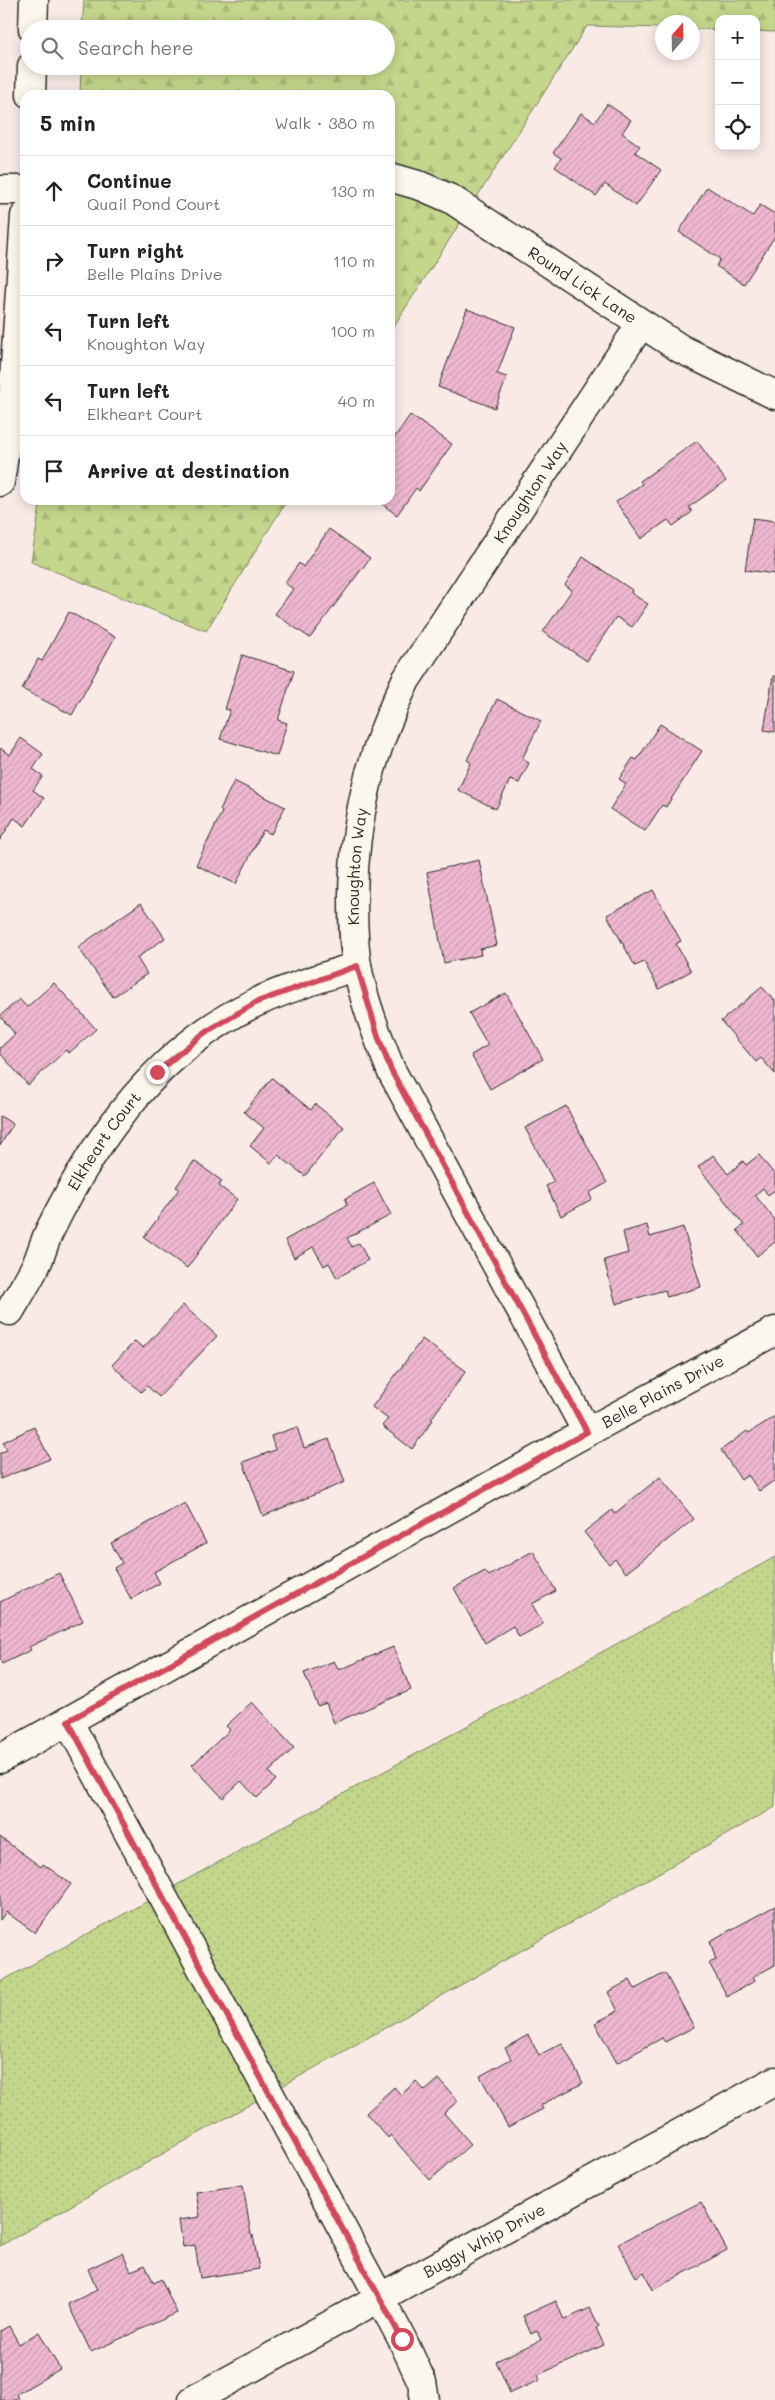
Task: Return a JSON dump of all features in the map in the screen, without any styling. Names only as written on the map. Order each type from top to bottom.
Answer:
[{"type":"street","points":[[33,20],[34,0]]},
{"type":"street","points":[[30,90],[31,75]]},
{"type":"street","name":"Round Lick Lane","points":[[395,178],[421,186],[451,199],[681,349],[775,395]]},
{"type":"street","points":[[0,190],[20,190]]},
{"type":"street","points":[[0,482],[13,396],[20,291]]},
{"type":"street","name":"Knoughton Way","points":[[587,1432],[391,1070],[378,1036],[357,966],[353,923],[354,853],[367,781],[390,711],[406,680],[641,324]]},
{"type":"street","name":"Elkheart Court","points":[[10,1311],[37,1262],[50,1230],[95,1148],[124,1108],[157,1072],[204,1033],[257,1002],[357,966]]},
{"type":"street","name":"Belle Plains Drive","points":[[0,1759],[587,1432],[775,1331]]},
{"type":"street","points":[[68,1721],[402,2339],[422,2382],[425,2400]]},
{"type":"street","name":"Buggy Whip Drive","points":[[193,2400],[775,2081]]},
{"type":"green space","points":[[84,0],[775,0],[775,32],[760,31],[760,15],[715,15],[715,30],[700,29],[700,15],[655,15],[655,28],[587,26],[395,324],[395,90],[80,90],[81,75],[395,75],[395,20],[83,20]]},
{"type":"green space","points":[[40,505],[284,505],[206,631],[31,562]]},
{"type":"green space","points":[[775,1557],[775,1807],[0,2246],[0,1982]]},
{"type":"building","points":[[607,104],[631,120],[622,133],[640,146],[635,152],[661,170],[636,206],[605,184],[596,196],[555,167],[561,158],[553,153],[581,113],[595,122]]},
{"type":"building","points":[[707,187],[753,216],[760,205],[775,214],[775,236],[744,284],[716,266],[720,259],[679,232]]},
{"type":"building","points":[[467,309],[515,327],[497,374],[507,377],[495,408],[438,387]]},
{"type":"building","points":[[410,415],[452,444],[419,491],[416,488],[397,515],[383,505],[395,505],[395,437]]},
{"type":"building","points":[[697,441],[726,481],[689,507],[692,512],[673,526],[668,520],[641,539],[616,502],[642,484],[640,481]]},
{"type":"building","points":[[753,518],[775,521],[775,574],[745,570]]},
{"type":"building","points":[[329,529],[370,558],[310,638],[275,614],[293,589],[285,583],[299,563],[303,567]]},
{"type":"building","points":[[583,557],[632,590],[631,593],[648,604],[632,627],[616,617],[587,661],[543,632],[572,590],[565,585]]},
{"type":"building","points":[[69,612],[115,637],[72,715],[22,689],[38,659],[42,661]]},
{"type":"building","points":[[242,655],[294,671],[278,720],[287,723],[277,756],[220,739],[230,710],[225,709]]},
{"type":"building","points":[[773,676],[775,676],[775,732],[764,730]]},
{"type":"building","points":[[497,699],[541,721],[522,759],[529,763],[519,783],[510,780],[496,809],[458,790],[471,763],[467,760]]},
{"type":"building","points":[[660,724],[702,751],[666,807],[662,805],[645,831],[610,809],[626,784],[619,779],[633,758],[637,760]]},
{"type":"building","points":[[21,738],[43,754],[33,769],[43,776],[33,790],[44,798],[25,826],[14,818],[0,840],[0,748],[10,755]]},
{"type":"building","points":[[234,781],[285,807],[271,834],[263,830],[236,884],[196,865],[222,812],[220,810]]},
{"type":"building","points":[[479,860],[497,945],[480,949],[481,955],[444,963],[427,872]]},
{"type":"building","points":[[653,890],[681,941],[676,944],[691,971],[659,989],[644,962],[635,966],[607,915]]},
{"type":"building","points":[[141,903],[165,938],[137,958],[147,974],[113,997],[78,947]]},
{"type":"building","points":[[54,983],[96,1029],[69,1053],[66,1050],[28,1085],[0,1053],[0,1048],[15,1034],[0,1016],[19,999],[27,1007]]},
{"type":"building","points":[[762,987],[775,1001],[775,1074],[761,1058],[756,1062],[721,1021]]},
{"type":"building","points":[[506,993],[543,1059],[490,1089],[471,1055],[488,1045],[469,1013]]},
{"type":"building","points":[[272,1078],[311,1110],[315,1104],[344,1127],[305,1176],[278,1155],[271,1163],[250,1146],[264,1128],[244,1112]]},
{"type":"building","points":[[566,1106],[607,1183],[589,1193],[592,1199],[561,1216],[546,1186],[554,1182],[525,1128]]},
{"type":"building","points":[[0,1116],[13,1124],[0,1146]]},
{"type":"building","points":[[713,1155],[728,1174],[743,1161],[746,1165],[759,1155],[775,1175],[775,1190],[768,1195],[763,1188],[755,1195],[775,1220],[775,1242],[757,1256],[737,1230],[744,1225],[698,1167]]},
{"type":"building","points":[[194,1161],[222,1181],[219,1186],[237,1199],[187,1268],[144,1237],[179,1189],[176,1187]]},
{"type":"building","points":[[374,1183],[391,1215],[347,1238],[352,1247],[359,1243],[368,1260],[337,1278],[329,1263],[324,1266],[313,1247],[294,1258],[285,1240],[347,1205],[345,1199]]},
{"type":"building","points":[[647,1225],[650,1237],[683,1227],[701,1287],[667,1297],[665,1290],[616,1304],[604,1260],[628,1253],[623,1232]]},
{"type":"building","points":[[183,1305],[217,1336],[159,1397],[147,1386],[141,1392],[112,1365],[135,1341],[143,1348]]},
{"type":"building","points":[[422,1339],[466,1371],[412,1449],[382,1426],[388,1419],[372,1407]]},
{"type":"building","points":[[775,1416],[775,1480],[759,1491],[748,1475],[741,1480],[721,1450],[747,1431],[749,1433]]},
{"type":"building","points":[[34,1427],[50,1459],[0,1479],[0,1453],[7,1450],[3,1442]]},
{"type":"building","points":[[297,1427],[304,1448],[329,1439],[345,1482],[263,1516],[243,1462],[275,1450],[271,1436]]},
{"type":"building","points":[[660,1477],[694,1519],[626,1573],[615,1559],[609,1564],[584,1532],[612,1510],[614,1514]]},
{"type":"building","points":[[185,1503],[206,1543],[154,1572],[160,1583],[131,1599],[114,1568],[122,1563],[111,1543]]},
{"type":"building","points":[[533,1551],[556,1591],[532,1604],[543,1624],[519,1637],[513,1626],[485,1643],[454,1588],[485,1571],[489,1576]]},
{"type":"building","points":[[59,1573],[83,1621],[29,1647],[31,1650],[2,1664],[0,1660],[0,1602]]},
{"type":"building","points":[[393,1647],[411,1690],[334,1723],[326,1703],[318,1706],[304,1673],[334,1661],[339,1670]]},
{"type":"building","points":[[252,1702],[294,1748],[269,1772],[276,1780],[257,1798],[241,1781],[223,1798],[192,1765],[230,1730],[226,1726]]},
{"type":"building","points":[[0,1837],[41,1867],[43,1864],[71,1884],[35,1933],[6,1912],[0,1920]]},
{"type":"building","points":[[775,1906],[775,1965],[753,1977],[755,1981],[727,1996],[709,1963],[716,1960],[710,1941]]},
{"type":"building","points":[[665,1973],[694,2027],[665,2042],[662,2038],[617,2063],[595,2023],[618,2011],[608,1992],[630,1980],[635,1989]]},
{"type":"building","points":[[528,2035],[539,2055],[562,2043],[583,2083],[541,2105],[543,2109],[508,2127],[480,2076],[511,2059],[505,2048]]},
{"type":"building","points":[[439,2079],[458,2101],[444,2113],[471,2144],[430,2180],[390,2135],[388,2138],[366,2113],[394,2087],[401,2095],[416,2081],[425,2091]]},
{"type":"building","points":[[243,2185],[259,2269],[200,2278],[195,2245],[183,2247],[179,2220],[200,2217],[196,2192]]},
{"type":"building","points":[[701,2202],[727,2250],[653,2290],[644,2272],[636,2277],[618,2244]]},
{"type":"building","points":[[122,2253],[131,2271],[145,2265],[154,2283],[161,2279],[177,2313],[91,2352],[68,2304],[97,2290],[88,2269]]},
{"type":"building","points":[[556,2301],[564,2320],[590,2308],[599,2326],[596,2328],[604,2345],[538,2375],[540,2380],[510,2393],[496,2361],[541,2340],[537,2331],[531,2334],[523,2316]]},
{"type":"building","points":[[9,2326],[19,2344],[39,2332],[60,2369],[17,2394],[19,2399],[0,2400],[0,2331]]},
{"type":"route","points":[[157,1072],[204,1033],[257,1002],[357,966],[378,1036],[391,1070],[587,1432],[68,1721],[402,2339]]}]
